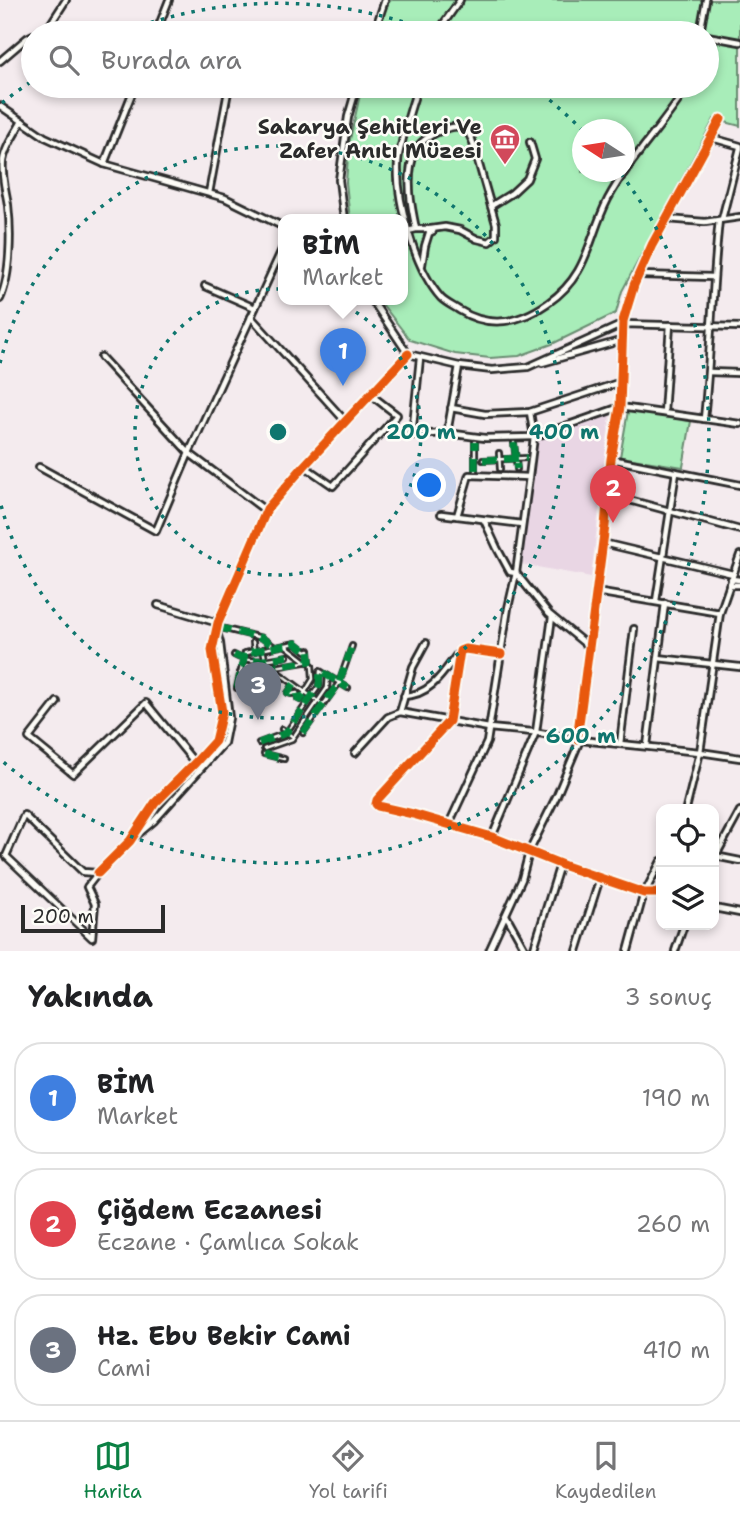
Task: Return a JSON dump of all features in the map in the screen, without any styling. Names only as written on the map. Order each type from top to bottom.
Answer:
[{"type":"street","points":[[52,21],[66,0]]},
{"type":"street","points":[[161,21],[169,0]]},
{"type":"street","points":[[378,21],[385,0]]},
{"type":"street","points":[[445,21],[460,0]]},
{"type":"street","points":[[702,21],[706,0]]},
{"type":"street","points":[[719,38],[740,42]]},
{"type":"street","points":[[0,61],[21,43]]},
{"type":"street","points":[[104,164],[130,98]]},
{"type":"street","points":[[209,193],[227,98]]},
{"type":"street","points":[[343,214],[340,180],[348,117],[354,98]]},
{"type":"street","points":[[404,214],[397,162],[414,98]]},
{"type":"street","points":[[416,229],[410,205],[410,174],[418,145],[447,128],[458,126],[467,130],[496,224],[496,236],[489,242],[446,227],[408,231],[425,273],[442,299],[465,314],[490,323],[507,322],[530,315],[551,302],[571,282],[583,264],[608,200],[633,161],[680,98]]},
{"type":"street","points":[[0,106],[45,138],[104,164],[225,198],[278,224]]},
{"type":"street","points":[[489,951],[522,879],[529,852],[557,795],[579,740],[611,459],[620,407],[623,324],[634,285],[652,245],[721,120]]},
{"type":"street","points":[[0,299],[6,281],[10,223],[3,162],[7,148],[22,121]]},
{"type":"street","points":[[705,419],[713,277],[720,220],[740,147],[712,138]]},
{"type":"street","points":[[491,206],[512,193],[527,179],[535,159],[530,142]]},
{"type":"street","points":[[667,219],[705,222],[740,217]]},
{"type":"street","points":[[422,265],[429,233],[438,228]]},
{"type":"street","points":[[39,467],[156,531],[278,258]]},
{"type":"street","points":[[640,275],[713,277]]},
{"type":"street","points":[[205,286],[255,308]]},
{"type":"street","points":[[375,305],[408,354],[459,366],[492,370],[527,367],[622,340]]},
{"type":"street","points":[[251,317],[346,422]]},
{"type":"street","points":[[527,367],[623,324],[740,327]]},
{"type":"street","points":[[664,413],[670,325]]},
{"type":"street","points":[[130,841],[155,803],[215,741],[222,712],[212,650],[217,627],[266,511],[408,354]]},
{"type":"street","points":[[101,357],[189,453],[266,511]]},
{"type":"street","points":[[420,358],[412,435],[447,433],[485,438],[534,437],[620,407],[740,424]]},
{"type":"street","points":[[447,433],[459,366]]},
{"type":"street","points":[[709,372],[740,373]]},
{"type":"street","points":[[451,408],[485,414],[530,412],[621,382]]},
{"type":"street","points":[[304,466],[333,486],[397,415],[371,395]]},
{"type":"street","points":[[449,824],[487,742],[516,573],[529,477],[534,437],[530,412]]},
{"type":"street","points":[[475,442],[475,470]]},
{"type":"street","points":[[514,443],[517,469]]},
{"type":"street","points":[[499,453],[500,469]]},
{"type":"street","points":[[483,460],[527,458]]},
{"type":"street","points":[[611,459],[740,485]]},
{"type":"street","points":[[656,601],[676,472]]},
{"type":"street","points":[[457,516],[469,475],[529,477]]},
{"type":"street","points":[[607,494],[740,530]]},
{"type":"street","points":[[441,514],[522,524]]},
{"type":"street","points":[[484,520],[510,572],[516,573],[552,617],[589,648]]},
{"type":"street","points":[[603,543],[663,557],[731,580],[740,586]]},
{"type":"street","points":[[687,804],[700,752],[720,613],[740,555]]},
{"type":"street","points":[[731,580],[740,579]]},
{"type":"street","points":[[596,592],[720,613]]},
{"type":"street","points":[[647,746],[665,603]]},
{"type":"street","points":[[158,605],[217,627],[262,638],[275,647]]},
{"type":"street","points":[[492,837],[536,732],[552,617]]},
{"type":"street","points":[[98,873],[83,872],[24,815],[6,856],[92,938],[96,904],[87,887],[130,841],[153,821],[224,743],[229,718],[217,627]]},
{"type":"street","points":[[620,744],[634,629]]},
{"type":"street","points":[[253,642],[254,651]]},
{"type":"street","points":[[237,688],[240,673],[245,653],[296,643],[306,651],[309,650],[310,661],[307,662],[240,673]]},
{"type":"street","points":[[400,712],[413,667],[426,643]]},
{"type":"street","points":[[285,645],[307,662]]},
{"type":"street","points":[[303,733],[339,683],[352,646]]},
{"type":"street","points":[[288,657],[289,648]]},
{"type":"street","points":[[263,649],[265,660],[271,668],[323,705]]},
{"type":"street","points":[[404,696],[420,694],[434,685],[460,651],[465,649],[501,654]]},
{"type":"street","points":[[460,651],[449,721],[376,803],[378,806],[492,837],[600,878],[644,893],[656,893]]},
{"type":"street","points":[[288,657],[293,652]]},
{"type":"street","points":[[234,655],[243,660],[256,661],[298,655]]},
{"type":"street","points":[[271,668],[273,658]]},
{"type":"street","points":[[658,658],[740,667]]},
{"type":"street","points":[[300,689],[297,694],[300,700],[313,679],[312,665]]},
{"type":"street","points":[[259,743],[287,733],[319,686],[320,671],[348,688]]},
{"type":"street","points":[[264,749],[293,737],[327,688],[328,676]]},
{"type":"street","points":[[294,684],[288,692],[297,694]]},
{"type":"street","points":[[57,702],[29,738],[73,774],[146,703],[195,763]]},
{"type":"street","points":[[355,753],[388,717],[400,712],[489,728],[740,758]]},
{"type":"street","points":[[282,729],[293,737]]},
{"type":"street","points":[[264,754],[284,760]]},
{"type":"street","points":[[719,848],[740,812]]},
{"type":"street","points":[[719,858],[740,861]]},
{"type":"street","points":[[533,951],[561,864]]},
{"type":"street","points":[[628,951],[644,893],[658,867]]},
{"type":"street","points":[[577,951],[600,878]]},
{"type":"street","points":[[719,909],[740,913]]},
{"type":"street","points":[[506,914],[526,951]]},
{"type":"street","points":[[676,951],[682,930]]},
{"type":"shaded area","points":[[610,414],[591,577],[521,564],[539,437]]},
{"type":"green space","points":[[391,0],[740,0],[740,126],[714,119],[622,291],[616,313],[552,344],[519,356],[490,358],[455,354],[410,340],[383,305],[408,305],[408,214],[349,214],[346,182],[349,144],[359,98],[719,98],[719,21],[381,21],[388,3]]},
{"type":"green space","points":[[628,411],[691,421],[683,467],[620,457]]},
{"type":"marked path","points":[[475,442],[475,470]]},
{"type":"marked path","points":[[514,443],[517,469]]},
{"type":"marked path","points":[[483,460],[527,458]]},
{"type":"marked path","points":[[217,627],[262,638],[275,647]]},
{"type":"marked path","points":[[237,688],[245,653],[296,643],[306,651],[309,650],[310,661],[240,673]]},
{"type":"marked path","points":[[303,733],[339,683],[352,646]]},
{"type":"marked path","points":[[234,655],[253,661],[287,656]]},
{"type":"marked path","points":[[259,743],[286,733],[319,686],[320,671],[348,688]]},
{"type":"marked path","points":[[294,684],[288,693],[297,693],[300,700],[308,689]]},
{"type":"marked path","points":[[264,754],[284,759]]},
{"type":"cycle path","points":[[577,739],[605,526],[611,459],[620,407],[623,321],[634,285],[652,245],[721,119]]},
{"type":"cycle path","points":[[98,873],[130,841],[155,803],[215,741],[222,712],[212,650],[218,623],[267,509],[408,354]]},
{"type":"cycle path","points":[[501,654],[465,649],[460,651],[449,721],[376,804],[492,837],[644,893],[656,893]]},
{"type":"place","name":"Sakarya Şehitleri Ve Zafer Anıtı Müzesi","points":[[505,166]]},
{"type":"place","name":"BİM","points":[[343,386]]},
{"type":"place","name":"Çiğdem Eczanesi","points":[[613,523]]},
{"type":"place","name":"Hz. Ebu Bekir Cami","points":[[258,720]]}]
